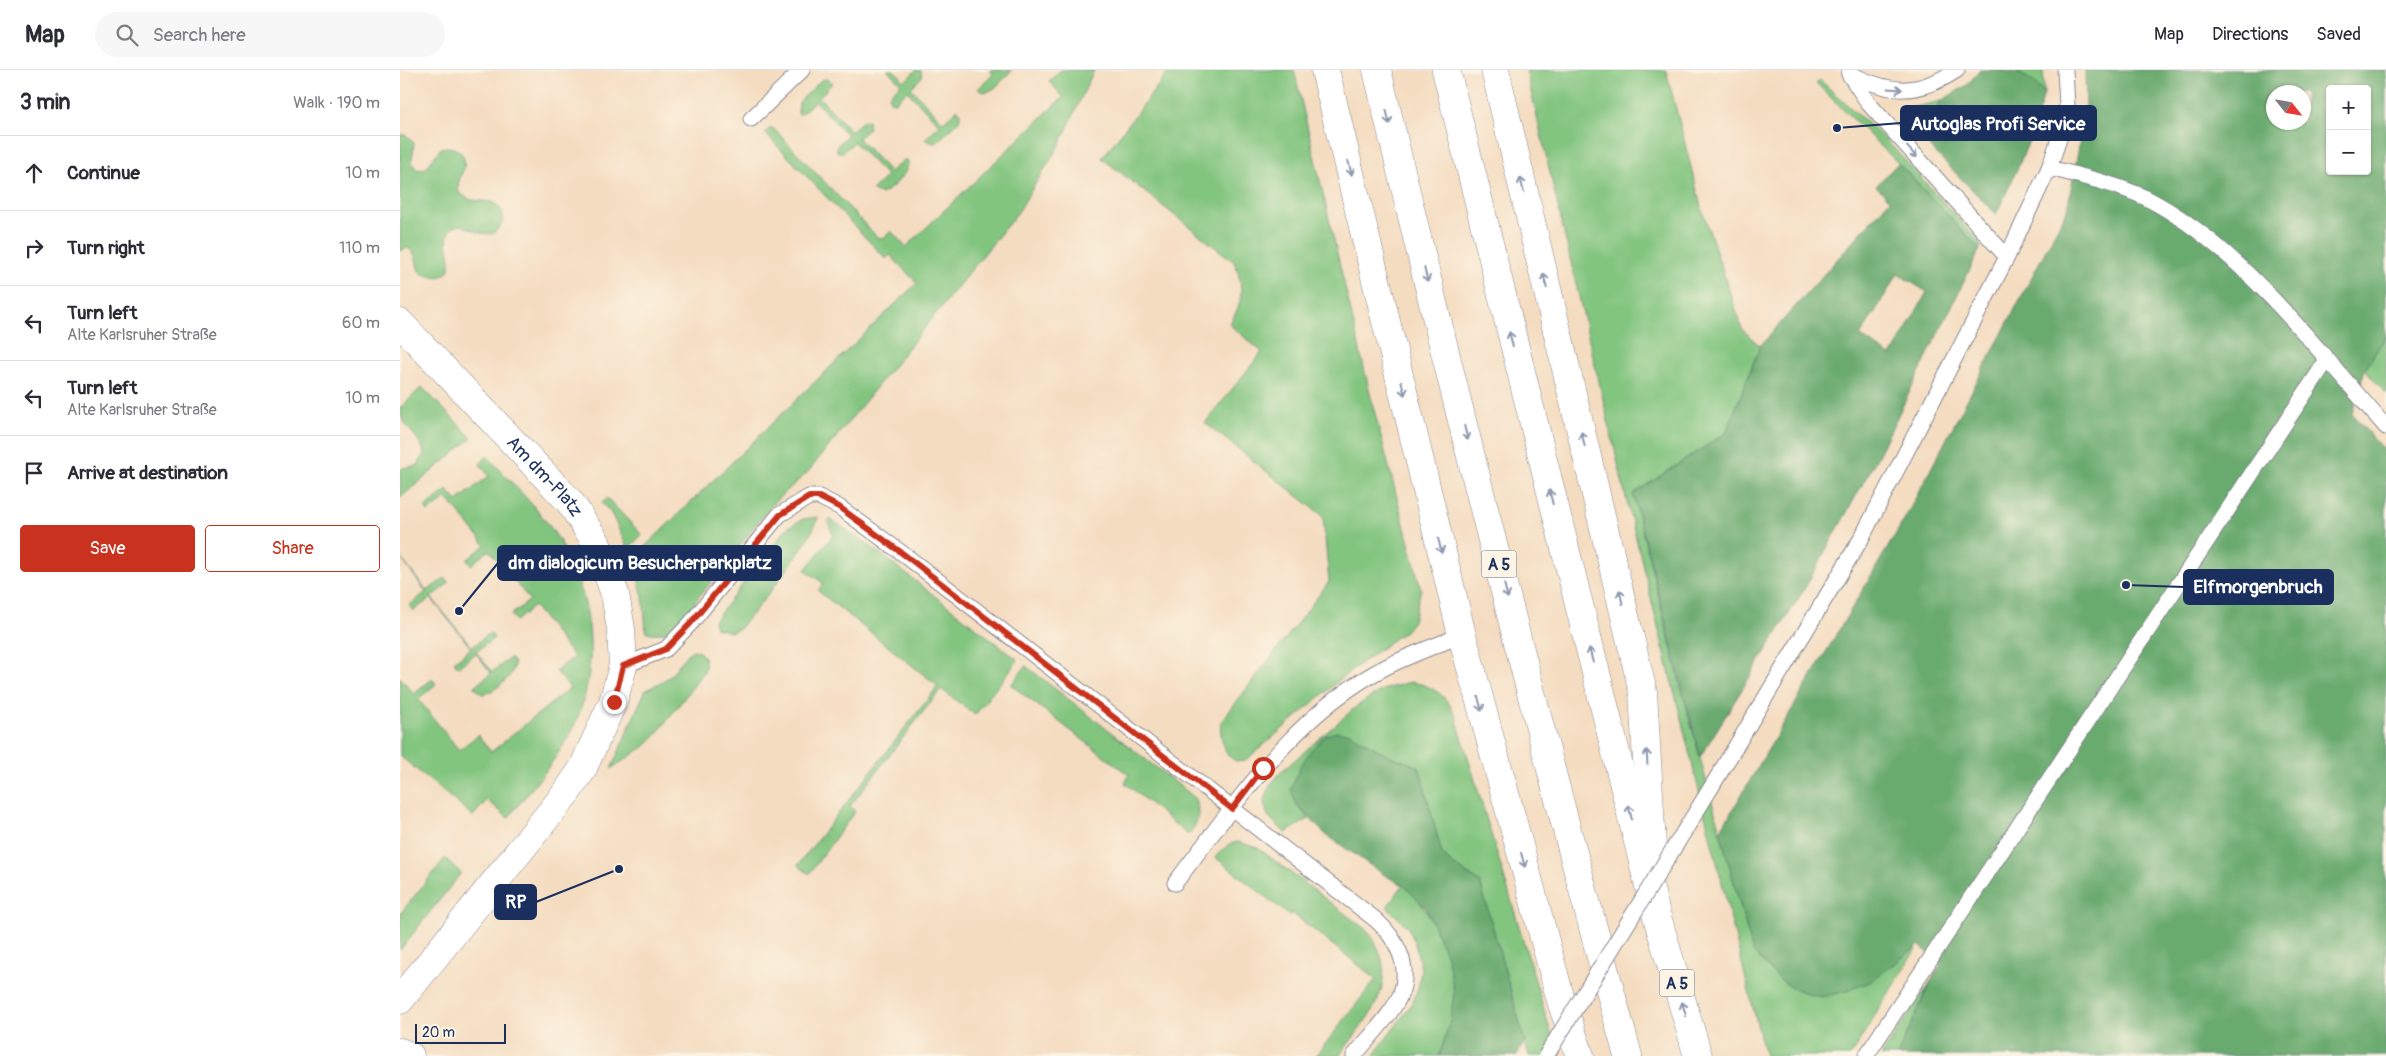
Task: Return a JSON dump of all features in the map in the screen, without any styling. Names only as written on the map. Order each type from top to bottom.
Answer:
[{"type":"main road","points":[[1325,70],[1462,635],[1562,1004],[1580,1056]]},
{"type":"main road","name":"A 5","points":[[1377,70],[1566,830],[1628,1056]]},
{"type":"main road","name":"A 5","points":[[1446,70],[1655,910],[1698,1056]]},
{"type":"main road","points":[[1495,70],[1643,692],[1655,910]]},
{"type":"main road","name":"Am dm-Platz","points":[[400,323],[570,502],[583,519],[599,549],[615,594],[622,630],[623,666],[614,702],[582,770],[550,814],[400,1000]]},
{"type":"main road","points":[[400,1052],[410,1056]]},
{"type":"lane","points":[[751,119],[802,70]]},
{"type":"lane","points":[[1847,72],[1883,88],[1912,90],[1943,79],[1957,70]]},
{"type":"lane","points":[[1546,1056],[1861,539],[2007,257],[2049,168],[2067,106],[2065,70]]},
{"type":"lane","points":[[1847,72],[1869,104],[2007,257]]},
{"type":"lane","points":[[2049,168],[2088,178],[2145,198],[2181,219],[2214,243],[2264,291],[2386,427]]},
{"type":"lane","points":[[1866,1056],[2327,360]]},
{"type":"lane","points":[[623,666],[666,649],[690,624],[780,515],[809,497],[819,497],[839,507],[1376,920],[1390,933],[1398,948],[1402,962],[1401,993],[1354,1056]]},
{"type":"lane","points":[[1175,883],[1263,768],[1296,734],[1347,692],[1387,666],[1462,635]]},
{"type":"green space","points":[[887,70],[894,70],[905,81],[916,70],[921,71],[922,77],[911,88],[943,122],[958,109],[961,113],[959,121],[937,142],[933,143],[925,139],[940,125],[907,91],[896,102],[890,101],[889,95],[901,84]]},
{"type":"green space","points":[[990,70],[1012,70],[992,90],[987,92],[978,89],[993,74]]},
{"type":"green space","points":[[1061,70],[1094,70],[1060,144],[1018,212],[808,472],[774,502],[679,622],[672,629],[664,632],[646,632],[643,596],[632,559],[917,283],[890,255],[886,259],[765,133],[769,129],[774,129],[877,237],[884,238],[891,231],[906,247],[1063,97],[1049,81]]},
{"type":"green space","points":[[1170,70],[1294,70],[1373,406],[1421,589],[1413,621],[1405,631],[1350,671],[1245,761],[1238,761],[1228,755],[1222,742],[1221,722],[1329,582],[1323,516],[1205,423],[1262,352],[1229,324],[1238,309],[1241,294],[1240,278],[1234,262],[1102,158]]},
{"type":"green space","points":[[1526,70],[1666,70],[1701,206],[1742,329],[1760,346],[1726,433],[1633,494],[1682,692],[1753,952],[1779,979],[1794,989],[1890,968],[1919,944],[1850,1056],[1765,1056],[1626,498]]},
{"type":"green space","points":[[1980,70],[1999,70],[2016,73],[2037,85],[2044,93],[2023,155],[1996,214],[1922,139],[1941,101],[1967,85]]},
{"type":"green space","points":[[2015,70],[2043,70],[2044,93],[2039,87]]},
{"type":"green space","points":[[2085,70],[2386,70],[2386,336],[2365,369],[2352,414],[2386,453],[2386,1056],[1897,1056],[1931,981],[1941,964],[1919,945],[1870,982],[1844,992],[1821,997],[1794,989],[1779,979],[1753,952],[1720,831],[1904,520],[2067,210],[2086,109]]},
{"type":"green space","points":[[827,79],[833,83],[819,97],[851,131],[864,120],[868,121],[869,128],[858,138],[890,172],[905,159],[908,162],[906,170],[899,180],[883,193],[872,190],[887,176],[854,142],[843,152],[837,152],[837,146],[847,135],[815,101],[800,115],[798,113],[799,102],[821,80]]},
{"type":"green space","points":[[1820,80],[1888,142],[1981,243],[1980,249],[1898,163],[1816,83]]},
{"type":"green space","points":[[1941,101],[1922,139],[1899,114],[1902,110]]},
{"type":"green space","points":[[400,134],[407,136],[414,143],[412,161],[416,169],[419,170],[426,168],[441,148],[450,147],[458,150],[463,156],[464,161],[459,182],[459,193],[471,200],[493,202],[503,214],[500,226],[492,234],[480,233],[461,225],[450,229],[447,239],[449,270],[442,276],[432,277],[423,274],[419,271],[416,258],[411,250],[407,248],[400,251]]},
{"type":"green space","points":[[1898,163],[1980,249],[1877,458],[1805,588],[1700,757],[1633,494],[1726,433],[1760,346],[1890,200],[1876,186]],"holes":[[[1898,274],[1927,292],[1891,356],[1860,336]]]},
{"type":"green space","points":[[2386,336],[2386,394],[2365,369]]},
{"type":"green space","points":[[422,387],[472,438],[400,498],[400,470],[417,466],[424,455],[420,442],[407,427],[400,408]]},
{"type":"green space","points":[[487,456],[541,515],[563,547],[575,572],[584,598],[589,625],[588,680],[582,706],[564,744],[508,818],[487,800],[473,816],[400,756],[400,677],[414,694],[432,679],[436,684],[418,699],[459,750],[478,735],[491,752],[570,688],[556,671],[574,657],[534,606],[516,621],[511,615],[530,600],[489,550],[471,565],[467,560],[485,545],[447,498],[428,512],[425,507],[447,490],[457,501],[489,476],[480,464]]},
{"type":"green space","points":[[607,498],[642,535],[628,549],[611,513],[602,503]]},
{"type":"green space","points":[[818,517],[814,528],[795,558],[771,591],[739,629],[731,632],[716,628],[714,621],[787,528],[803,519]]},
{"type":"green space","points":[[830,519],[866,543],[1018,660],[975,715],[941,689],[850,806],[855,811],[809,874],[798,865],[938,686],[818,591],[823,583],[805,570],[833,535],[828,522]]},
{"type":"green space","points":[[400,557],[427,591],[445,578],[449,583],[431,597],[472,647],[490,633],[494,638],[476,652],[492,672],[510,658],[514,663],[511,673],[498,687],[482,694],[474,687],[491,673],[476,653],[458,667],[454,662],[471,648],[431,598],[413,611],[409,606],[426,592]]},
{"type":"green space","points":[[694,650],[703,655],[704,672],[656,735],[645,746],[611,769],[645,691],[669,677],[688,653]]},
{"type":"green space","points":[[1026,666],[1194,797],[1198,807],[1198,817],[1195,826],[1188,835],[1125,783],[1129,775],[1011,685]]},
{"type":"green space","points":[[1410,682],[1425,685],[1437,692],[1447,701],[1455,714],[1558,1056],[1529,1056],[1480,882],[1455,866],[1442,854],[1419,767],[1385,754],[1350,733],[1296,804],[1309,819],[1285,833],[1268,816],[1264,803],[1270,785],[1282,771],[1357,706],[1382,690]]},
{"type":"green space","points":[[1337,732],[1350,733],[1385,754],[1419,767],[1442,854],[1455,866],[1480,882],[1525,1042],[1516,1056],[1439,1056],[1450,1022],[1454,992],[1447,956],[1426,908],[1403,885],[1386,876],[1325,834],[1296,804],[1291,789],[1301,765],[1312,749],[1326,735]]},
{"type":"green space","points":[[1238,842],[1258,848],[1368,931],[1378,949],[1383,966],[1383,982],[1379,997],[1362,1026],[1339,1056],[1316,1056],[1376,979],[1292,913],[1290,916],[1215,857],[1229,844]]},
{"type":"green space","points":[[445,858],[461,873],[400,950],[400,914]]},
{"type":"green space","points":[[1403,885],[1422,906],[1439,934],[1453,979],[1453,1009],[1439,1056],[1373,1056],[1412,1004],[1419,985],[1421,969],[1414,940],[1408,928],[1387,907]]},
{"type":"green space","points":[[1931,981],[1897,1056],[1881,1056]]},
{"type":"place","name":"Autoglas Profi Service","points":[[1837,128]]},
{"type":"place","name":"Elfmorgenbruch","points":[[2126,585]]},
{"type":"place","name":"dm dialogicum Besucherparkplatz","points":[[459,611]]},
{"type":"place","name":"RP","points":[[619,869]]},
{"type":"route","points":[[614,702],[623,666],[666,649],[690,624],[780,515],[809,497],[819,497],[839,507],[906,556],[1232,809],[1263,768]]}]
